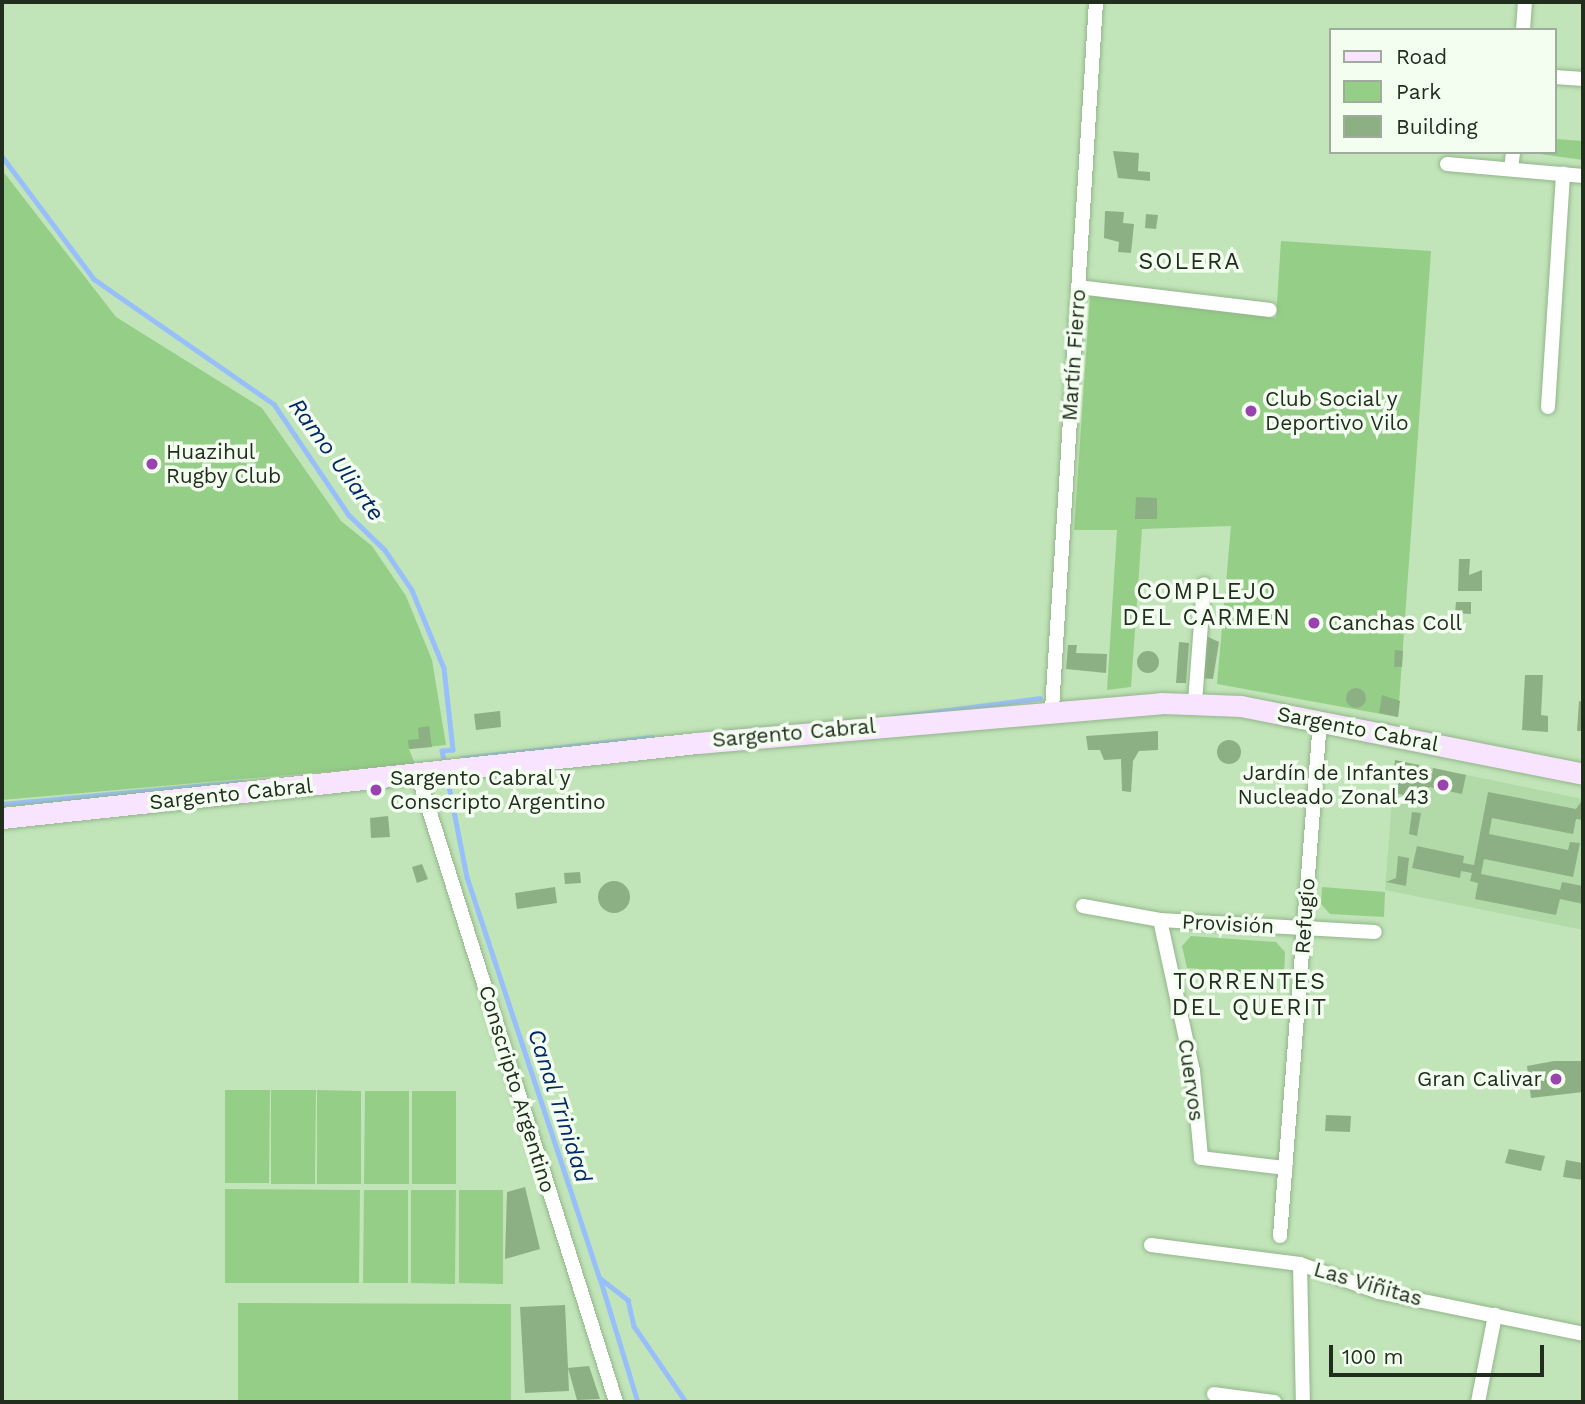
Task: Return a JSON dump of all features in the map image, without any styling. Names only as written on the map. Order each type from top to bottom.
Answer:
[{"type":"main road","name":"Sargento Cabral","points":[[2,818],[436,773],[774,729],[1052,709],[1195,702],[1320,721],[1583,774]]},
{"type":"street","name":"Martín Fierro","points":[[1052,709],[1096,2]]},
{"type":"street","points":[[1523,28],[1525,2]]},
{"type":"street","points":[[1557,77],[1583,79]]},
{"type":"street","points":[[1511,169],[1513,154]]},
{"type":"street","points":[[1447,164],[1583,176]]},
{"type":"street","points":[[1548,407],[1563,173]]},
{"type":"street","points":[[1078,287],[1270,310]]},
{"type":"street","points":[[1195,702],[1204,584]]},
{"type":"street","name":"Refugio","points":[[1280,1236],[1320,721]]},
{"type":"street","name":"Conscripto Argentino","points":[[436,773],[616,1402]]},
{"type":"street","name":"Provisión","points":[[1083,906],[1160,920],[1376,932]]},
{"type":"street","name":"Cuervos","points":[[1160,920],[1193,1071],[1202,1158],[1285,1168]]},
{"type":"street","name":"Las Viñitas","points":[[1151,1245],[1300,1264],[1379,1292],[1583,1334]]},
{"type":"street","points":[[1300,1264],[1303,1402]]},
{"type":"street","points":[[1478,1402],[1496,1315]]},
{"type":"street","points":[[1214,1394],[1274,1402]]},
{"type":"shaded area","points":[[1395,760],[1583,799],[1583,930],[1385,890]]},
{"type":"green space","points":[[1557,139],[1583,141],[1583,160],[1540,154],[1557,154]]},
{"type":"green space","name":"Huazihul Rugby Club","points":[[2,170],[116,317],[262,408],[341,521],[372,546],[406,596],[432,660],[446,745],[409,749],[415,764],[2,800]]},
{"type":"green space","name":"Club Social y Deportivo Vilo","points":[[1281,241],[1431,251],[1398,717],[1217,684],[1231,526],[1142,529],[1131,687],[1107,690],[1117,530],[1074,530],[1090,296],[1276,318]]},
{"type":"green space","points":[[1322,887],[1385,892],[1384,917],[1330,914],[1321,904]]},
{"type":"green space","points":[[1191,936],[1276,942],[1285,952],[1284,975],[1187,968],[1182,946]]},
{"type":"green space","points":[[225,1090],[270,1090],[269,1183],[225,1183]]},
{"type":"green space","points":[[271,1090],[316,1090],[315,1184],[271,1184]]},
{"type":"green space","points":[[317,1090],[361,1091],[361,1184],[317,1184]]},
{"type":"green space","points":[[365,1091],[409,1091],[409,1184],[364,1184]]},
{"type":"green space","points":[[412,1091],[456,1091],[456,1184],[412,1184]]},
{"type":"green space","points":[[225,1189],[360,1190],[359,1283],[225,1283]]},
{"type":"green space","points":[[364,1190],[408,1190],[408,1283],[363,1283]]},
{"type":"green space","points":[[411,1190],[456,1190],[455,1284],[411,1283]]},
{"type":"green space","points":[[459,1190],[503,1190],[503,1284],[459,1283]]},
{"type":"green space","points":[[238,1303],[511,1304],[511,1401],[238,1400]]},
{"type":"building","points":[[1113,151],[1139,153],[1138,171],[1150,172],[1150,181],[1118,178]]},
{"type":"building","points":[[1105,211],[1124,212],[1123,223],[1134,224],[1131,253],[1118,252],[1119,242],[1104,238]]},
{"type":"building","points":[[1146,214],[1158,215],[1156,229],[1145,228]]},
{"type":"building","points":[[1152,254],[1160,255],[1157,270],[1149,269]]},
{"type":"building","points":[[1136,497],[1157,498],[1157,519],[1135,519]]},
{"type":"building","points":[[1459,559],[1470,559],[1469,575],[1482,570],[1482,591],[1458,591]]},
{"type":"building","points":[[1456,602],[1471,602],[1471,614],[1455,613]]},
{"type":"building","points":[[1204,635],[1219,642],[1213,679],[1201,678]]},
{"type":"building","points":[[1179,642],[1189,643],[1186,683],[1176,683]]},
{"type":"building","points":[[1068,645],[1077,645],[1076,653],[1107,654],[1106,673],[1066,669]]},
{"type":"building","points":[[1395,650],[1403,651],[1402,667],[1394,667]]},
{"type":"building","points":[[1148,651],[1156,654],[1159,662],[1156,670],[1148,673],[1140,670],[1137,662],[1140,654]]},
{"type":"building","points":[[1525,675],[1543,675],[1541,715],[1548,716],[1548,732],[1522,730]]},
{"type":"building","points":[[1356,688],[1363,691],[1366,698],[1363,705],[1356,708],[1349,705],[1346,698],[1349,691]]},
{"type":"building","points":[[1382,695],[1400,701],[1398,717],[1379,713]]},
{"type":"building","points":[[1579,701],[1583,702],[1583,731],[1577,731]]},
{"type":"building","points":[[500,711],[501,727],[476,730],[474,714]]},
{"type":"building","points":[[429,726],[432,747],[409,749],[408,740],[419,739],[418,728]]},
{"type":"building","points":[[1158,731],[1158,750],[1139,751],[1133,761],[1131,792],[1122,791],[1121,759],[1104,760],[1100,750],[1088,750],[1086,736]]},
{"type":"building","points":[[1229,740],[1238,743],[1241,752],[1238,761],[1229,764],[1220,761],[1217,752],[1220,743]]},
{"type":"building","points":[[1395,760],[1419,765],[1417,776],[1394,771]]},
{"type":"building","points":[[1433,768],[1466,775],[1462,794],[1429,787],[1426,800],[1395,793],[1400,775],[1431,782]]},
{"type":"building","points":[[1488,792],[1576,809],[1583,799],[1583,820],[1576,819],[1573,834],[1492,818],[1489,834],[1568,850],[1570,842],[1580,843],[1573,877],[1484,859],[1481,874],[1560,890],[1562,882],[1583,886],[1583,904],[1560,899],[1556,915],[1475,899],[1478,883],[1470,881],[1472,873],[1461,871],[1460,878],[1412,868],[1417,846],[1464,856],[1463,863],[1474,865]]},
{"type":"building","points":[[1412,812],[1421,813],[1417,836],[1409,834]]},
{"type":"building","points":[[388,816],[390,837],[371,838],[370,818]]},
{"type":"building","points":[[1398,856],[1409,858],[1406,886],[1386,882],[1396,878]]},
{"type":"building","points":[[422,864],[428,879],[417,883],[412,867]]},
{"type":"building","points":[[580,872],[581,883],[565,884],[564,873]]},
{"type":"building","points":[[614,881],[625,886],[630,897],[625,908],[614,913],[603,908],[598,897],[603,886]]},
{"type":"building","points":[[555,887],[557,903],[517,909],[515,893]]},
{"type":"building","name":"Gran Calivar","points":[[1554,1061],[1583,1061],[1583,1092],[1531,1098],[1527,1066]]},
{"type":"building","points":[[1326,1115],[1351,1116],[1350,1132],[1325,1131]]},
{"type":"building","points":[[1509,1149],[1545,1156],[1541,1171],[1505,1163]]},
{"type":"building","points":[[1566,1160],[1583,1163],[1583,1180],[1563,1177]]},
{"type":"building","points":[[525,1187],[540,1249],[505,1259],[507,1192]]},
{"type":"building","points":[[565,1305],[569,1391],[525,1393],[520,1307]]},
{"type":"building","points":[[589,1366],[600,1399],[577,1400],[568,1368]]},
{"type":"waterway","name":"Ramo Uliarte","points":[[2,156],[94,279],[274,404],[349,515],[385,550],[412,590],[444,668],[453,750],[442,751],[445,764]]},
{"type":"waterway","points":[[894,717],[1040,698]]},
{"type":"waterway","points":[[462,758],[652,737]]},
{"type":"waterway","name":"Canal Trinidad","points":[[447,776],[467,877],[600,1278],[628,1300],[634,1326],[686,1402]]},
{"type":"waterway","points":[[2,804],[241,782]]},
{"type":"waterway","points":[[600,1278],[638,1402]]},
{"type":"place","name":"Club Social y Deportivo Vilo","points":[[1251,411]]},
{"type":"place","name":"Huazihul Rugby Club","points":[[152,464]]},
{"type":"place","name":"Canchas Coll","points":[[1314,623]]},
{"type":"place","name":"Jardín de Infantes Nucleado Zonal 43","points":[[1443,785]]},
{"type":"place","name":"Sargento Cabral y Conscripto Argentino","points":[[376,790]]},
{"type":"place","name":"Gran Calivar","points":[[1556,1079]]},
{"type":"district","name":"SOLERA","points":[[1190,262]]},
{"type":"district","name":"COMPLEJO DEL CARMEN","points":[[1207,605]]},
{"type":"district","name":"TORRENTES DEL QUERIT","points":[[1250,995]]}]
